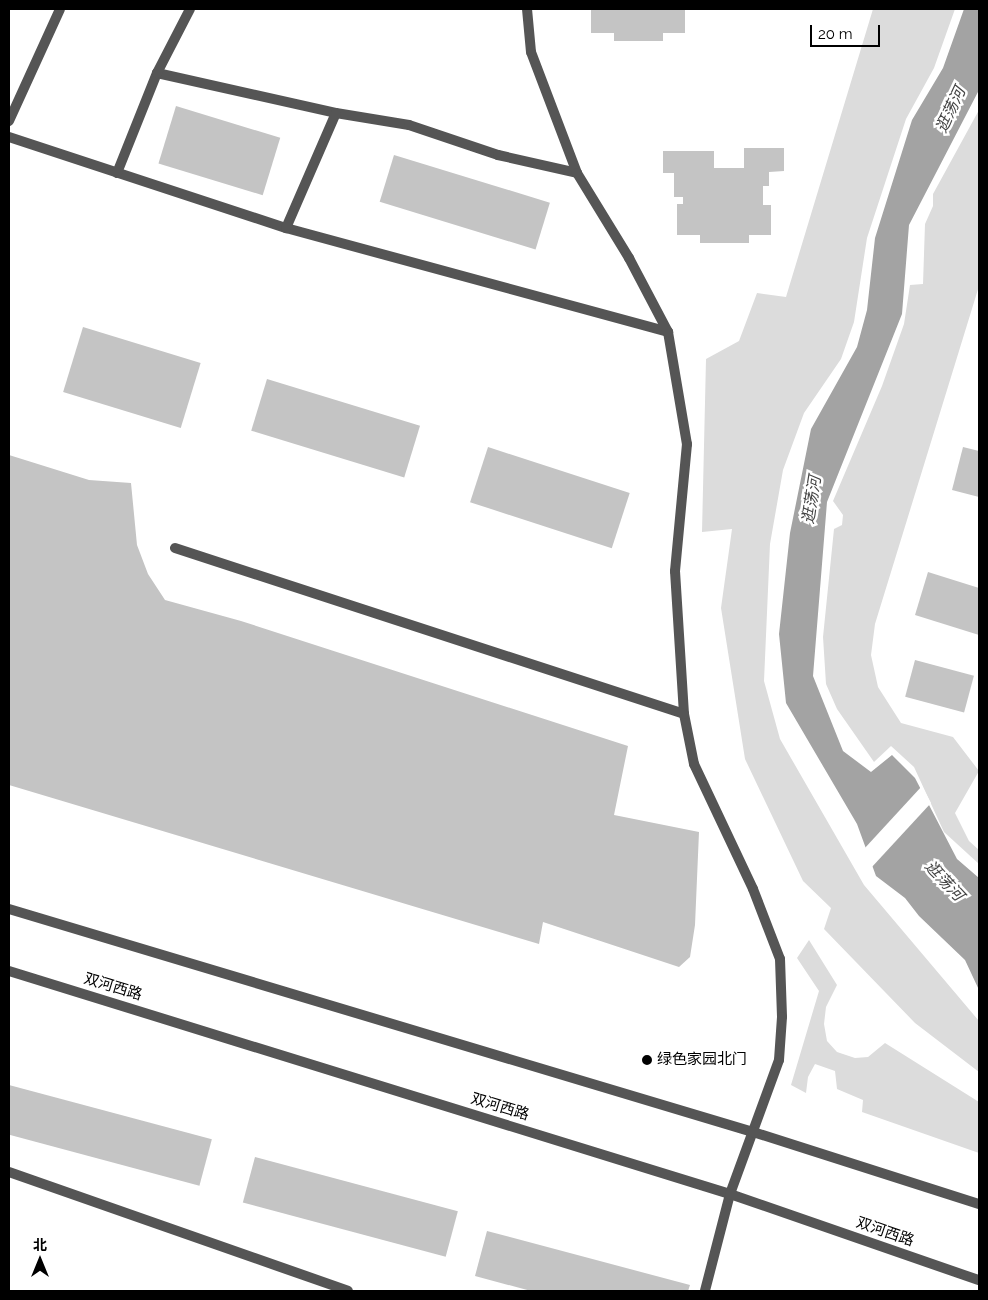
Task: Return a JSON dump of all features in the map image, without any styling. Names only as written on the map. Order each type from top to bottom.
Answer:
[{"type":"street","points":[[9,121],[60,9]]},
{"type":"street","points":[[117,174],[157,73],[190,9]]},
{"type":"street","points":[[527,9],[531,52],[577,174],[629,258],[668,332],[688,444],[675,571],[684,714],[694,764],[708,800],[753,889],[780,959],[782,1017],[779,1060],[730,1194],[705,1291]]},
{"type":"street","points":[[157,73],[336,113],[409,125],[498,155],[577,174]]},
{"type":"street","points":[[286,228],[336,113]]},
{"type":"street","points":[[9,137],[286,228],[668,332]]},
{"type":"street","points":[[175,548],[684,714]]},
{"type":"street","points":[[9,909],[753,1132],[979,1204]]},
{"type":"street","name":"双河西路","points":[[9,970],[730,1194],[979,1280]]},
{"type":"street","points":[[9,1172],[348,1291]]},
{"type":"shaded area","points":[[873,9],[955,9],[934,68],[906,119],[867,238],[854,322],[841,359],[804,413],[783,470],[770,544],[764,681],[780,739],[864,885],[979,1021],[979,1072],[915,1023],[824,929],[831,908],[803,881],[745,759],[721,608],[732,529],[702,532],[706,359],[739,341],[757,293],[786,297]]},
{"type":"shaded area","points":[[979,110],[979,286],[875,624],[871,655],[878,687],[901,723],[953,737],[979,771],[955,813],[969,841],[979,850],[979,864],[944,832],[914,767],[891,746],[874,762],[837,709],[826,684],[823,637],[834,529],[842,525],[843,515],[833,501],[882,386],[904,324],[910,285],[923,284],[925,224],[933,206],[933,194]]},
{"type":"shaded area","points":[[809,940],[837,985],[826,1007],[824,1024],[827,1041],[837,1052],[855,1058],[868,1057],[885,1043],[979,1102],[979,1153],[862,1112],[863,1100],[837,1089],[835,1071],[815,1064],[808,1077],[806,1093],[791,1085],[819,991],[797,958]]},
{"type":"water","name":"逛荡河","points":[[964,9],[979,9],[979,90],[909,225],[902,314],[827,502],[813,676],[843,751],[871,772],[892,755],[915,778],[957,859],[979,878],[979,990],[965,960],[919,916],[905,898],[876,876],[857,824],[786,703],[779,634],[790,533],[811,429],[857,347],[867,310],[875,238],[912,120],[943,68]]},
{"type":"pier","points":[[922,786],[931,803],[871,868],[864,849]]},
{"type":"building","points":[[591,9],[685,9],[685,33],[663,33],[663,41],[614,41],[614,33],[591,33]]},
{"type":"building","points":[[176,106],[280,138],[263,195],[158,163]]},
{"type":"building","points":[[744,148],[784,148],[784,171],[769,172],[769,186],[763,186],[763,205],[771,205],[771,235],[749,235],[749,243],[700,243],[700,235],[677,235],[677,204],[683,204],[683,197],[674,197],[674,173],[663,173],[663,151],[714,151],[714,168],[744,168]]},
{"type":"building","points":[[394,155],[550,203],[536,250],[380,202]]},
{"type":"building","points":[[83,327],[201,363],[181,428],[63,392]]},
{"type":"building","points":[[267,379],[420,426],[404,477],[251,431]]},
{"type":"building","points":[[488,447],[630,493],[612,548],[470,502]]},
{"type":"building","points":[[963,447],[979,451],[979,497],[952,490]]},
{"type":"building","points":[[9,455],[89,480],[131,483],[137,545],[148,574],[165,600],[241,621],[628,746],[614,815],[699,832],[695,925],[690,957],[679,967],[543,922],[539,944],[9,785]]},
{"type":"building","points":[[928,572],[979,588],[979,635],[915,615]]},
{"type":"building","points":[[915,660],[974,676],[964,712],[905,697]]},
{"type":"building","points":[[9,1085],[212,1139],[199,1186],[9,1135]]},
{"type":"building","points":[[255,1157],[458,1211],[446,1257],[243,1202]]},
{"type":"building","points":[[487,1231],[690,1285],[688,1291],[531,1291],[475,1276]]},
{"type":"place","name":"绿色家园北门","points":[[647,1060]]}]
